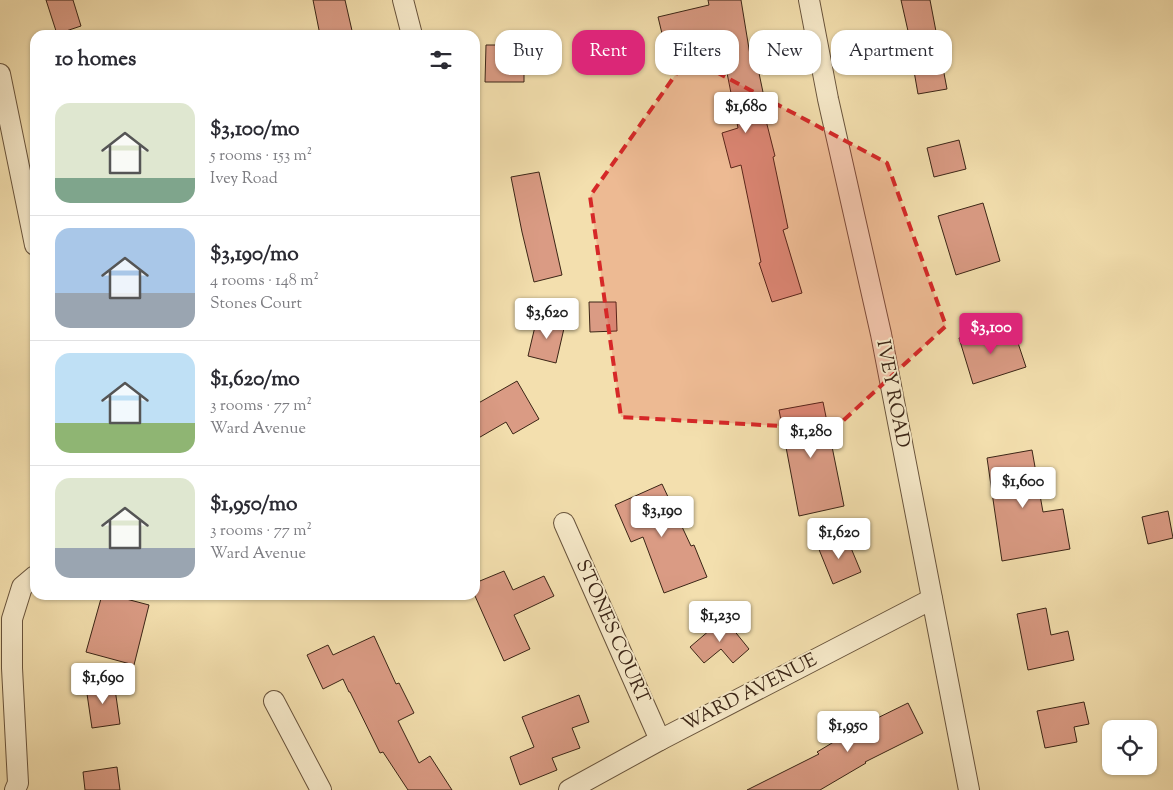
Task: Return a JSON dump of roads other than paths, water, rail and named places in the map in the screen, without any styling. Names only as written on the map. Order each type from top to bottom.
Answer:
[{"type":"street","points":[[402,0],[411,30]]},
{"type":"street","name":"IVEY ROAD","points":[[809,0],[828,99],[880,334],[969,790]]},
{"type":"street","points":[[0,74],[30,221]]},
{"type":"street","name":"STONES COURT","points":[[564,523],[660,740]]},
{"type":"street","points":[[16,790],[18,783],[12,668],[12,619],[22,587],[30,580]]},
{"type":"street","name":"WARD AVENUE","points":[[569,790],[660,740],[932,599]]},
{"type":"street","points":[[274,701],[321,790]]}]
